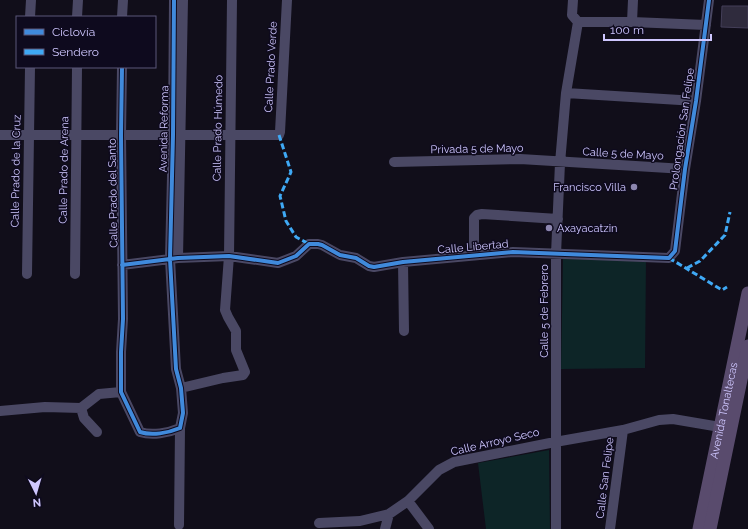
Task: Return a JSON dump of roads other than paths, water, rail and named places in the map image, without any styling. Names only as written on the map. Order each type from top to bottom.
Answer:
[{"type":"main road","name":"Avenida Tonaltecas","points":[[699,529],[748,293]]},
{"type":"main road","name":"Avenida Tonaltecas","points":[[710,529],[748,346]]},
{"type":"street","points":[[30,16],[31,0]]},
{"type":"street","points":[[77,16],[78,0]]},
{"type":"street","points":[[122,16],[123,0]]},
{"type":"street","name":"Avenida Reforma","points":[[174,0],[177,135]]},
{"type":"street","name":"Avenida Reforma","points":[[180,525],[180,428],[183,413],[181,388],[176,369],[174,258],[177,135],[183,0]]},
{"type":"street","name":"Calle Prado Húmedo","points":[[181,388],[245,374],[236,350],[236,331],[228,317],[226,310],[229,256],[232,0]]},
{"type":"street","name":"Calle Prado Verde","points":[[230,136],[278,135],[280,132],[287,0]]},
{"type":"street","name":"Calle 5 de Febrero","points":[[556,529],[556,254],[560,163],[566,93],[578,22],[572,15],[573,0]]},
{"type":"street","points":[[632,22],[633,0]]},
{"type":"street","name":"Prolongación San Felipe","points":[[669,258],[675,251],[709,0]]},
{"type":"street","points":[[578,22],[632,22],[706,25]]},
{"type":"street","name":"Calle Prado de la Cruz","points":[[27,274],[30,68]]},
{"type":"street","name":"Calle Prado de Arena","points":[[75,274],[77,68]]},
{"type":"street","name":"Calle Prado del Santo","points":[[121,392],[123,319],[121,135],[122,68]]},
{"type":"street","points":[[566,93],[696,101]]},
{"type":"street","points":[[0,134],[230,136]]},
{"type":"street","name":"Privada 5 de Mayo","points":[[394,162],[520,159],[560,163]]},
{"type":"street","name":"Calle 5 de Mayo","points":[[560,163],[685,169]]},
{"type":"street","name":"Calle Libertad","points":[[474,255],[474,218],[477,215],[482,214],[558,219]]},
{"type":"street","name":"Calle Libertad","points":[[229,256],[280,263],[296,256],[309,244],[322,244],[340,255],[356,258],[369,266],[382,266],[403,262],[513,252],[669,258]]},
{"type":"street","points":[[122,265],[174,258],[229,256]]},
{"type":"street","points":[[403,262],[404,331]]},
{"type":"street","points":[[0,411],[45,407],[81,408],[99,394],[121,392],[140,432],[171,432],[180,428]]},
{"type":"street","points":[[81,408],[84,418],[97,432]]},
{"type":"street","name":"Calle Arroyo Seco","points":[[319,523],[360,525],[389,514],[408,501],[439,470],[454,462],[623,430],[666,419],[720,427]]},
{"type":"street","name":"Calle San Felipe","points":[[610,529],[623,430]]},
{"type":"street","points":[[408,501],[429,529]]},
{"type":"street","points":[[385,529],[389,514]]},
{"type":"place","name":"Francisco Villa","points":[[634,187]]},
{"type":"place","name":"Axayacatzin","points":[[549,228]]}]
